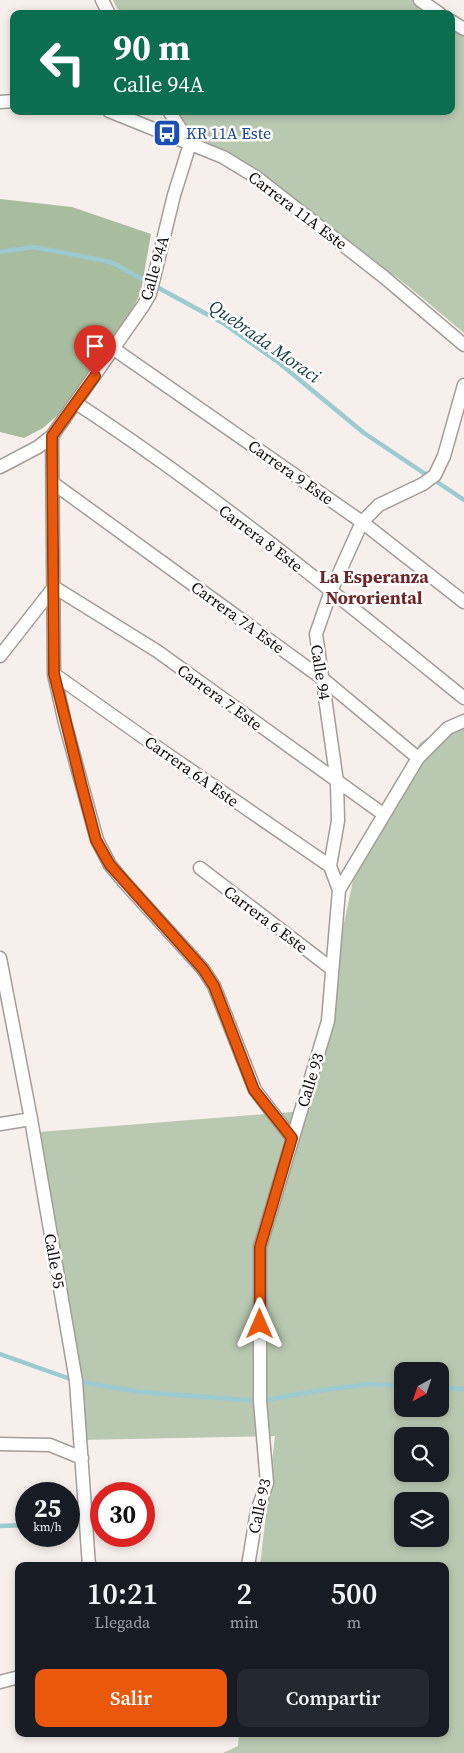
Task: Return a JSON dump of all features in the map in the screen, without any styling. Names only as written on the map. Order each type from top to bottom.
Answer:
[{"type":"street","points":[[420,0],[434,10]]},
{"type":"street","name":"Carrera 11A Este","points":[[119,115],[223,158],[256,177],[384,277],[464,345]]},
{"type":"street","points":[[171,115],[190,144]]},
{"type":"street","name":"Calle 94A","points":[[0,467],[38,448],[52,436],[143,306],[150,294],[174,195],[190,144]]},
{"type":"street","name":"Carrera 9 Este","points":[[114,349],[362,522],[464,602]]},
{"type":"street","name":"Calle 94","points":[[330,866],[338,821],[336,782],[316,634],[331,591],[362,522],[379,505],[423,484],[435,475],[444,456],[464,385]]},
{"type":"street","name":"Carrera 8 Este","points":[[76,403],[137,443],[331,591],[464,698]]},
{"type":"street","points":[[52,436],[54,674],[96,840],[110,865],[203,969],[214,986],[254,1090],[292,1138]]},
{"type":"street","name":"Carrera 7A Este","points":[[53,483],[323,679],[418,758]]},
{"type":"street","points":[[0,656],[54,587]]},
{"type":"street","name":"Carrera 7 Este","points":[[54,587],[157,651],[336,782],[383,814]]},
{"type":"street","name":"Carrera 6A Este","points":[[54,674],[330,866]]},
{"type":"street","name":"Calle 93","points":[[249,1562],[256,1511],[267,1483],[260,1401],[260,1247],[328,1022],[340,890],[383,814],[418,758],[448,728],[464,721]]},
{"type":"street","points":[[330,866],[340,890]]},
{"type":"street","name":"Carrera 6 Este","points":[[200,868],[332,969]]},
{"type":"street","name":"Calle 95","points":[[0,958],[31,1119],[76,1381],[89,1562]]},
{"type":"street","points":[[0,1124],[31,1119]]},
{"type":"street","points":[[0,1444],[50,1445],[82,1458]]},
{"type":"street","points":[[0,1682],[15,1678]]},
{"type":"green space","points":[[113,0],[419,0],[433,10],[118,10]]},
{"type":"green space","points":[[455,26],[464,32],[464,333],[408,286],[251,166],[187,135],[176,115],[455,115]]},
{"type":"green space","points":[[0,199],[72,207],[151,234],[141,291],[131,314],[59,414],[43,428],[24,438],[0,432]]},
{"type":"green space","points":[[464,713],[464,1753],[223,1753],[238,1746],[239,1737],[449,1737],[449,1562],[260,1562],[275,1436],[79,1440],[39,1132],[304,1111],[354,876],[389,796],[420,743]]},
{"type":"waterway","name":"Quebrada Moraci","points":[[0,252],[34,247],[111,262],[223,323],[278,362],[364,433],[464,500]]},
{"type":"waterway","points":[[0,1354],[76,1381],[140,1392],[260,1401],[371,1384],[394,1385]]},
{"type":"waterway","points":[[449,1388],[464,1389]]},
{"type":"waterway","points":[[0,1526],[15,1525]]},
{"type":"place","name":"KR 11A Este","points":[[167,133]]},
{"type":"district","name":"La Esperanza Nororiental","points":[[374,586]]},
{"type":"route","points":[[95,376],[52,436],[54,674],[96,840],[110,865],[203,969],[214,986],[254,1090],[292,1138],[260,1247],[260,1324]]}]
